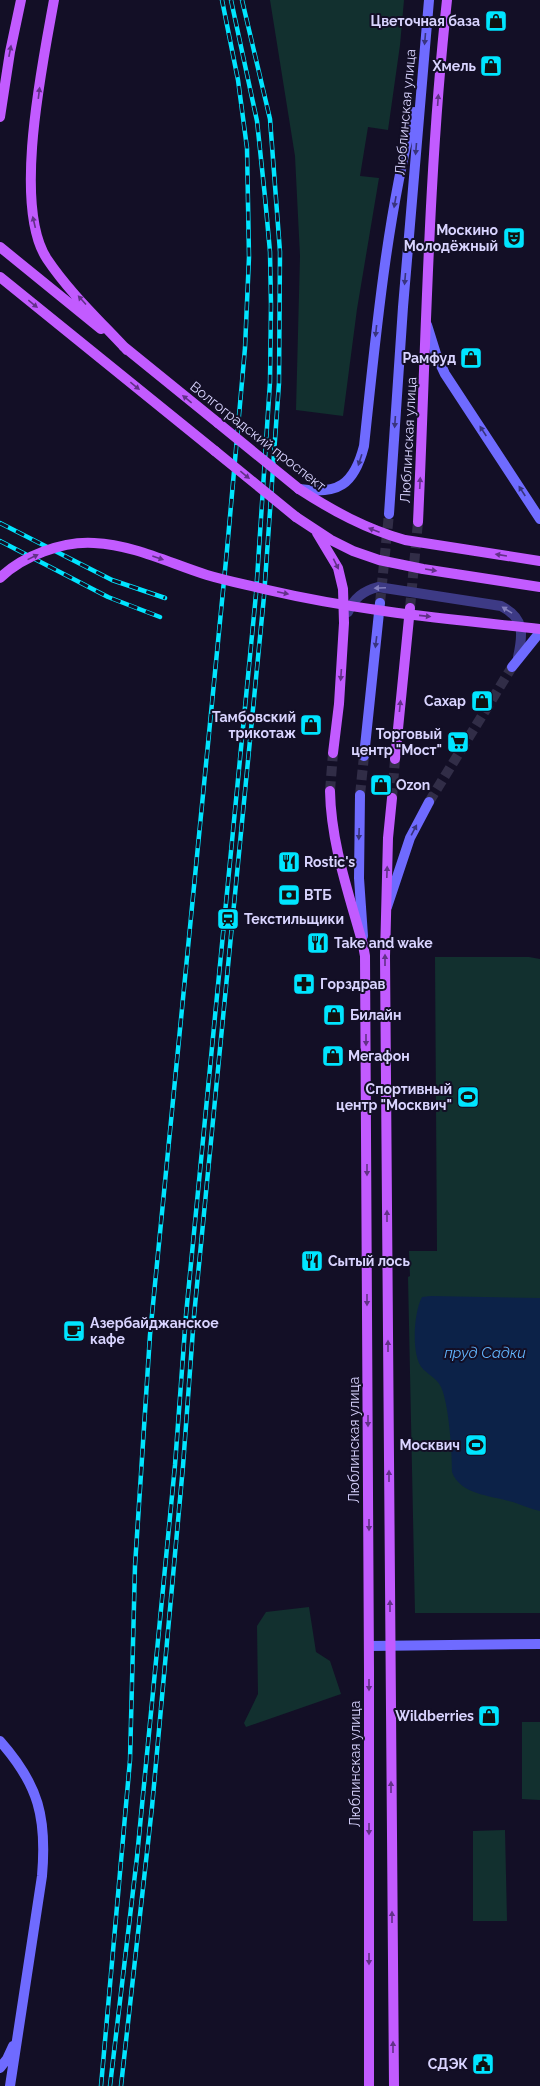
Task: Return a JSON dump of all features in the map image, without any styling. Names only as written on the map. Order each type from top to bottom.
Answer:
[{"type":"main road","points":[[0,117],[10,52],[21,0]]},
{"type":"main road","points":[[54,0],[34,134],[31,186],[34,222],[38,241],[47,259],[69,286],[127,350]]},
{"type":"main road","name":"Люблинская улица","points":[[389,514],[403,307],[429,0]]},
{"type":"main road","name":"Люблинская улица","points":[[418,522],[439,81],[447,0]]},
{"type":"main road","points":[[299,488],[327,491],[340,487],[349,480],[360,461],[364,446],[383,265],[404,153],[421,82]]},
{"type":"main road","name":"Волгоградский проспект","points":[[3,250],[299,488],[343,516],[384,534],[406,540],[540,561]]},
{"type":"main road","points":[[2,278],[296,517],[316,531],[352,551],[379,560],[423,569],[540,587]]},
{"type":"main road","points":[[427,321],[437,357],[446,374],[540,519]]},
{"type":"main road","points":[[316,531],[338,568],[343,589],[344,622],[339,704],[333,753]]},
{"type":"main road","points":[[0,578],[23,562],[45,551],[69,545],[92,543],[115,545],[138,551],[207,575],[269,590],[357,608],[540,629]]},
{"type":"main road","points":[[364,756],[380,603]]},
{"type":"main road","points":[[395,759],[410,608]]},
{"type":"main road","points":[[512,667],[518,657],[540,632]]},
{"type":"main road","points":[[330,791],[331,812],[336,846],[363,945]]},
{"type":"main road","name":"Люблинская улица","points":[[360,795],[359,878],[366,1018],[369,1646],[369,2086]]},
{"type":"main road","points":[[392,798],[388,838],[386,912],[394,2086]]},
{"type":"main road","points":[[386,912],[410,838],[429,802]]},
{"type":"main road","points":[[369,1646],[540,1644]]},
{"type":"main road","points":[[0,1741],[17,1760],[32,1785],[42,1820],[45,1845],[42,1876],[10,2086]]},
{"type":"main road","points":[[0,2068],[12,2050],[20,2019]]},
{"type":"street","points":[[344,622],[355,600],[363,593],[378,587],[491,604],[511,611],[517,619],[521,628],[522,640],[518,657]]},
{"type":"green space","points":[[270,0],[404,0],[400,45],[388,130],[368,127],[360,176],[379,178],[357,309],[343,416],[296,410],[300,256],[295,156]]},
{"type":"green space","name":"Москвич","points":[[435,957],[529,957],[540,959],[540,1613],[415,1613],[408,1277],[410,1276],[409,1251],[437,1251]]},
{"type":"green space","points":[[309,1607],[316,1652],[330,1661],[341,1694],[246,1727],[244,1723],[258,1694],[257,1626],[266,1612]]},
{"type":"green space","points":[[522,1722],[540,1722],[540,1800],[522,1799]]},
{"type":"green space","points":[[505,1830],[507,1921],[473,1921],[473,1831]]},
{"type":"water","name":"пруд Садки","points":[[422,1297],[540,1298],[540,1511],[478,1493],[462,1486],[456,1480],[452,1472],[450,1428],[444,1395],[439,1383],[423,1369],[419,1363],[415,1348],[415,1330],[419,1303]]},
{"type":"tunnel","points":[[380,603],[389,514]]},
{"type":"tunnel","points":[[410,608],[418,522]]},
{"type":"tunnel","points":[[429,802],[512,667]]},
{"type":"tunnel","points":[[330,791],[333,753]]},
{"type":"tunnel","points":[[360,795],[364,756]]},
{"type":"tunnel","points":[[392,798],[395,759]]},
{"type":"railway","points":[[101,2086],[130,1760],[135,1566],[150,1335],[227,550],[245,348],[249,257],[247,148],[238,80],[222,0]]},
{"type":"railway","points":[[110,2086],[137,1857],[175,1465],[186,1315],[256,594],[270,382],[270,252],[265,197],[257,121],[231,0]]},
{"type":"railway","points":[[121,2086],[152,1807],[183,1466],[194,1316],[264,596],[279,383],[280,252],[270,119],[242,0]]},
{"type":"railway","points":[[0,523],[112,580],[165,598]]},
{"type":"railway","points":[[0,541],[108,597],[160,617]]},
{"type":"place","name":"Цветочная база","points":[[496,21]]},
{"type":"place","name":"Хмель","points":[[491,66]]},
{"type":"place","name":"Москино Молодёжный","points":[[514,238]]},
{"type":"place","name":"Рамфуд","points":[[471,358]]},
{"type":"place","name":"Сахар","points":[[482,701]]},
{"type":"place","name":"Тамбовский трикотаж","points":[[311,725]]},
{"type":"place","name":"Торговый центр \"Мост\"","points":[[458,742]]},
{"type":"place","name":"Ozon","points":[[381,785]]},
{"type":"place","name":"Rostic's","points":[[289,862]]},
{"type":"place","name":"ВТБ","points":[[289,895]]},
{"type":"place","name":"Текстильщики","points":[[228,919]]},
{"type":"place","name":"Take and wake","points":[[318,943]]},
{"type":"place","name":"Горздрав","points":[[304,984]]},
{"type":"place","name":"Билайн","points":[[334,1015]]},
{"type":"place","name":"Мегафон","points":[[333,1056]]},
{"type":"place","name":"Спортивный центр \"Москвич\"","points":[[468,1097]]},
{"type":"place","name":"Сытый лось","points":[[312,1261]]},
{"type":"place","name":"Азербайджанское кафе","points":[[74,1331]]},
{"type":"place","name":"Москвич","points":[[476,1445]]},
{"type":"place","name":"Wildberries","points":[[489,1716]]},
{"type":"place","name":"СДЭК","points":[[483,2064]]}]
